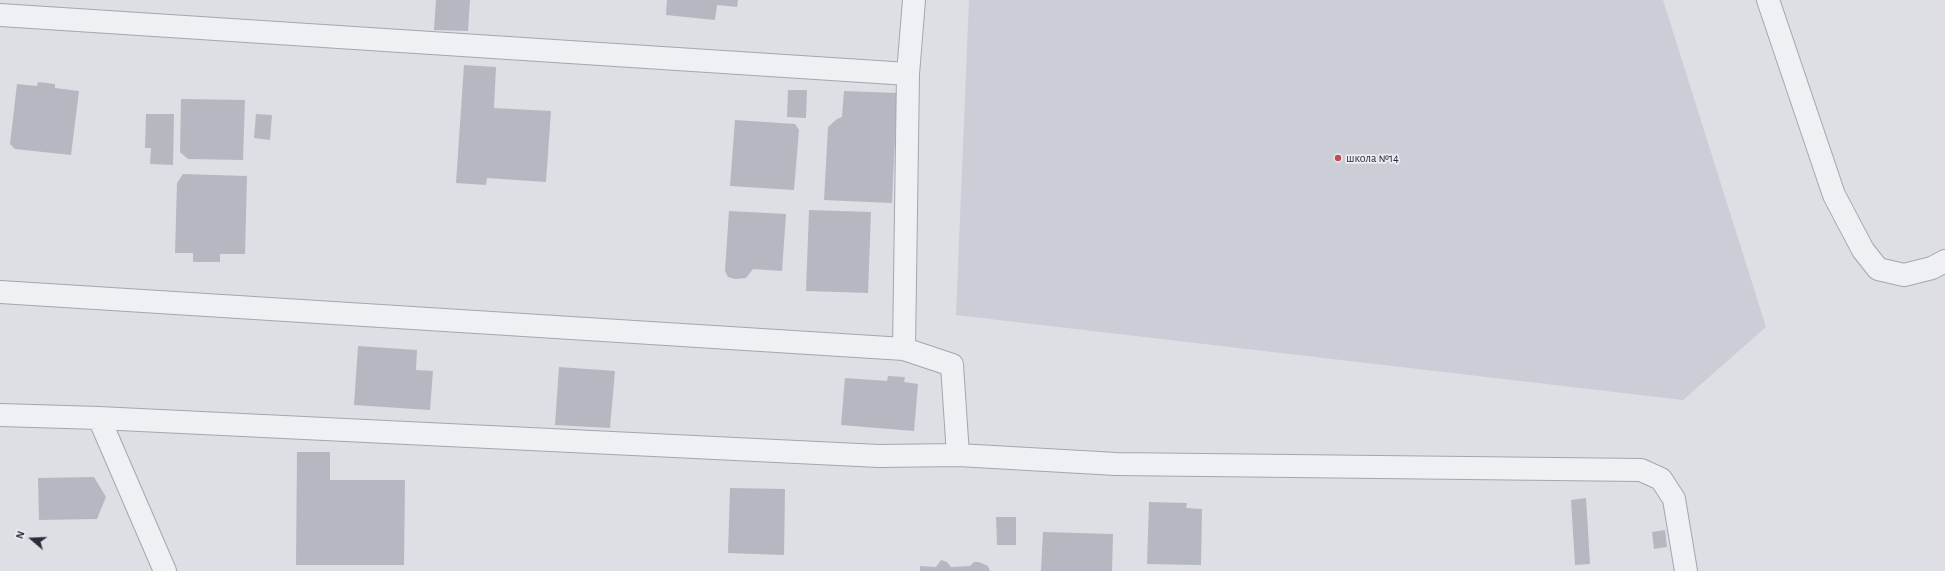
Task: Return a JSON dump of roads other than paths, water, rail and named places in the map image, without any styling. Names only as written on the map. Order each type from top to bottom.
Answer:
[{"type":"street","points":[[904,349],[908,74],[914,0]]},
{"type":"street","points":[[1768,0],[1834,195],[1863,250],[1878,269],[1904,275],[1932,268],[1945,261]]},
{"type":"street","points":[[0,15],[908,74]]},
{"type":"street","points":[[0,292],[904,349],[952,366],[958,455]]},
{"type":"street","points":[[0,415],[98,418],[871,455],[958,455],[1116,464],[1641,470],[1661,479],[1674,499],[1686,571]]},
{"type":"street","points":[[98,418],[165,571]]},
{"type":"place","name":"школа №14","points":[[1338,158]]}]
